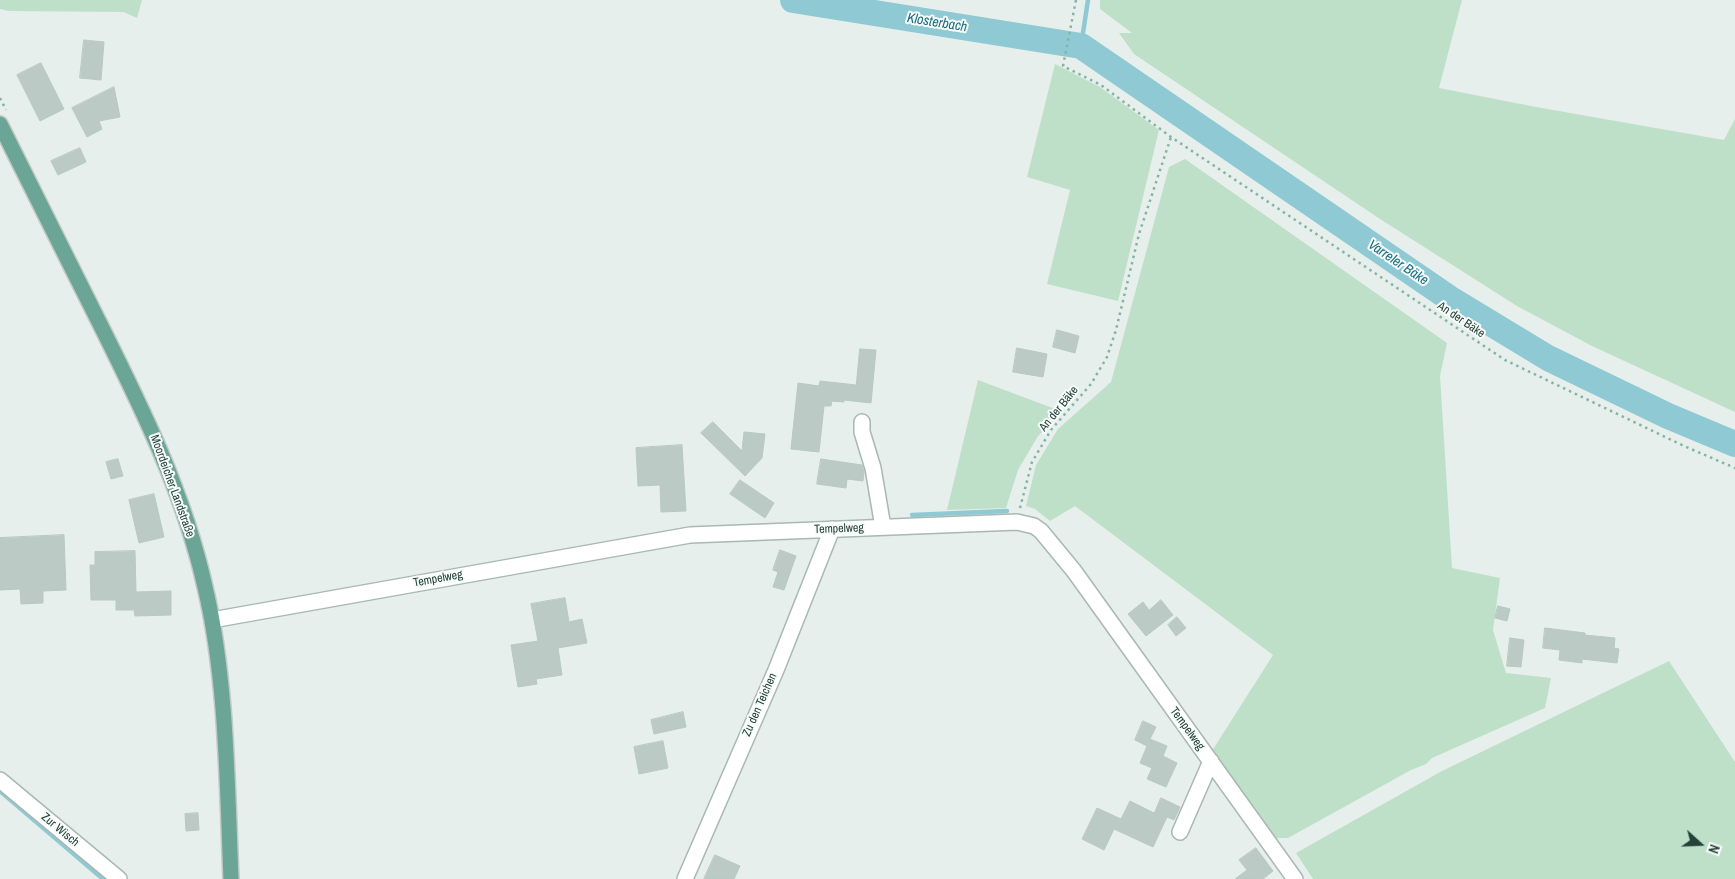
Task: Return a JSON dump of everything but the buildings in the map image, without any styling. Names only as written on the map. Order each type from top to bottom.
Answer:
[{"type":"main road","name":"Moordeicher Landstraße","points":[[0,124],[133,390],[164,457],[199,561],[212,620],[222,702],[231,879]]},
{"type":"street","points":[[862,422],[862,432],[873,468],[883,527]]},
{"type":"street","name":"Tempelweg","points":[[212,620],[690,535],[1016,522],[1034,526],[1041,531],[1074,571],[1295,879]]},
{"type":"street","name":"Zu den Teichen","points":[[685,879],[776,670],[832,529]]},
{"type":"street","points":[[1180,832],[1211,761]]},
{"type":"street","name":"Zur Wisch","points":[[0,780],[119,879]]},
{"type":"path","name":"An der Bäke","points":[[1076,0],[1063,66],[1101,84],[1171,136],[1505,360],[1684,446],[1735,468]]},
{"type":"path","name":"An der Bäke","points":[[1016,522],[1032,462],[1051,430],[1100,372],[1110,350],[1139,234],[1171,136]]},
{"type":"green space","points":[[0,0],[142,0],[137,18],[124,12],[9,11],[0,9]]},
{"type":"green space","points":[[1100,0],[1462,0],[1439,88],[1724,140],[1735,119],[1735,412],[1592,346],[1517,306],[1380,219],[1134,54],[1119,33],[1132,33],[1100,9]]},
{"type":"green space","points":[[1055,64],[1100,87],[1159,130],[1118,301],[1047,284],[1070,190],[1027,177]]},
{"type":"green space","points":[[1185,159],[1447,343],[1440,376],[1452,568],[1500,578],[1493,630],[1506,673],[1551,678],[1545,708],[1432,758],[1426,764],[1411,770],[1288,838],[1272,838],[1210,754],[1273,655],[1075,506],[1050,521],[1035,509],[1026,506],[1036,465],[1058,429],[1111,382],[1169,167]]},
{"type":"green space","points":[[978,380],[1063,412],[1038,436],[1018,470],[1006,508],[947,510]]},
{"type":"green space","points":[[1669,661],[1735,762],[1735,879],[1313,879],[1296,853],[1442,771]]},
{"type":"waterway","name":"Varreler Bäke","points":[[793,0],[1081,46],[1449,298],[1548,358],[1668,416],[1735,444]]},
{"type":"waterway","points":[[1081,46],[1088,0]]},
{"type":"waterway","points":[[912,515],[1007,511]]},
{"type":"waterway","points":[[0,791],[103,879]]},
{"type":"water label","name":"Klosterbach","points":[[937,23]]}]
